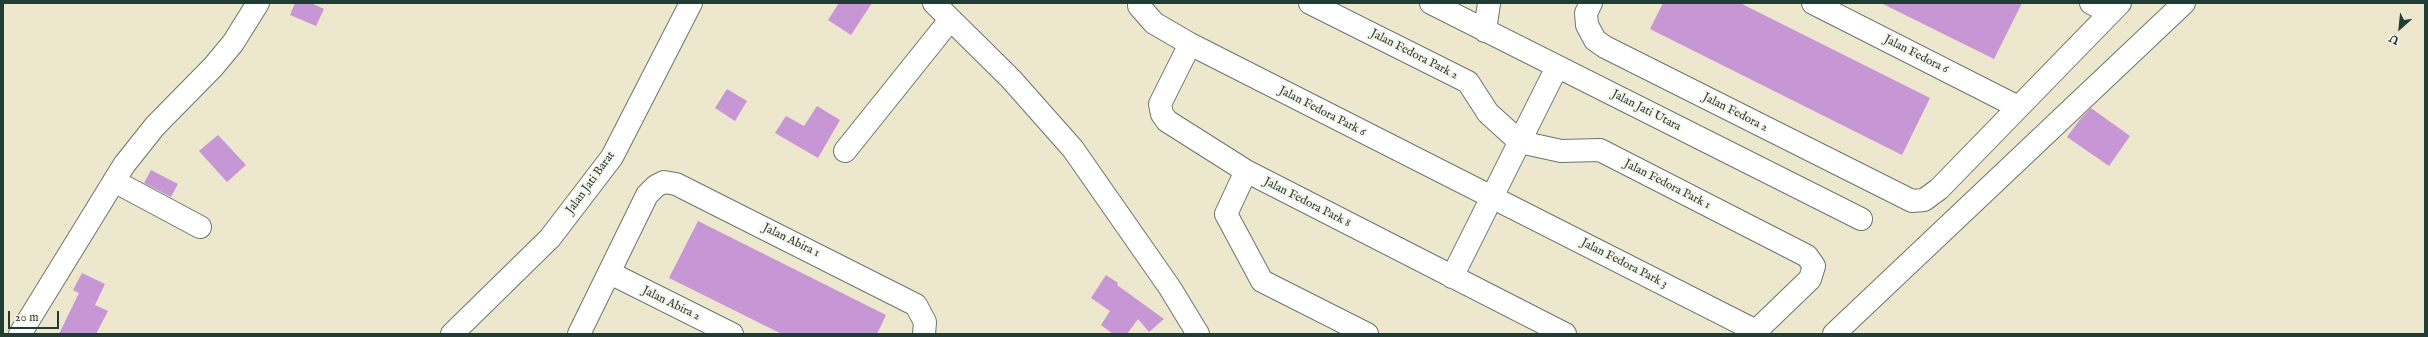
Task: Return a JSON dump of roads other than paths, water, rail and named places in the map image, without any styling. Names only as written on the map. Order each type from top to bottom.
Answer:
[{"type":"street","points":[[20,334],[124,165],[155,126],[213,67],[233,42],[258,3]]},
{"type":"street","name":"Jalan Jati Barat","points":[[452,334],[550,238],[612,158],[691,3]]},
{"type":"street","points":[[934,3],[1011,79],[1073,149],[1166,282],[1198,334]]},
{"type":"street","name":"Jalan Fedora Park 6","points":[[1139,3],[1139,6],[1154,23],[1190,44],[1492,197]]},
{"type":"street","name":"Jalan Fedora Park 2","points":[[1310,3],[1468,82],[1488,113],[1520,142]]},
{"type":"street","name":"Jalan Jati Utara","points":[[1431,3],[1861,219]]},
{"type":"street","points":[[1485,31],[1489,3]]},
{"type":"street","name":"Jalan Fedora 2","points":[[1591,3],[1586,13],[1587,25],[1595,40],[1605,47],[1912,201],[1924,200],[1939,189],[2018,107]]},
{"type":"street","name":"Jalan Fedora 6","points":[[1813,3],[2018,107]]},
{"type":"street","points":[[2091,3],[2115,8]]},
{"type":"street","points":[[1834,334],[2184,3]]},
{"type":"street","points":[[2018,107],[2115,8]]},
{"type":"street","points":[[845,151],[950,20]]},
{"type":"street","name":"Jalan Fedora Park 8","points":[[1190,44],[1160,104],[1162,114],[1167,121],[1246,171],[1565,334]]},
{"type":"street","points":[[1452,277],[1557,67]]},
{"type":"street","name":"Jalan Fedora Park 1","points":[[1520,142],[1561,151],[1600,150],[1807,256],[1814,266],[1810,279],[1755,333]]},
{"type":"street","points":[[1246,171],[1226,214],[1262,281],[1367,334]]},
{"type":"street","points":[[114,181],[200,227]]},
{"type":"street","name":"Jalan Abira 1","points":[[610,273],[647,195],[656,186],[664,182],[676,184],[916,305],[925,322],[924,334]]},
{"type":"street","name":"Jalan Fedora Park 3","points":[[1492,197],[1755,333]]},
{"type":"street","points":[[579,334],[610,273]]},
{"type":"street","name":"Jalan Abira 2","points":[[610,273],[732,334]]},
{"type":"street","points":[[1318,309],[1344,334]]}]
